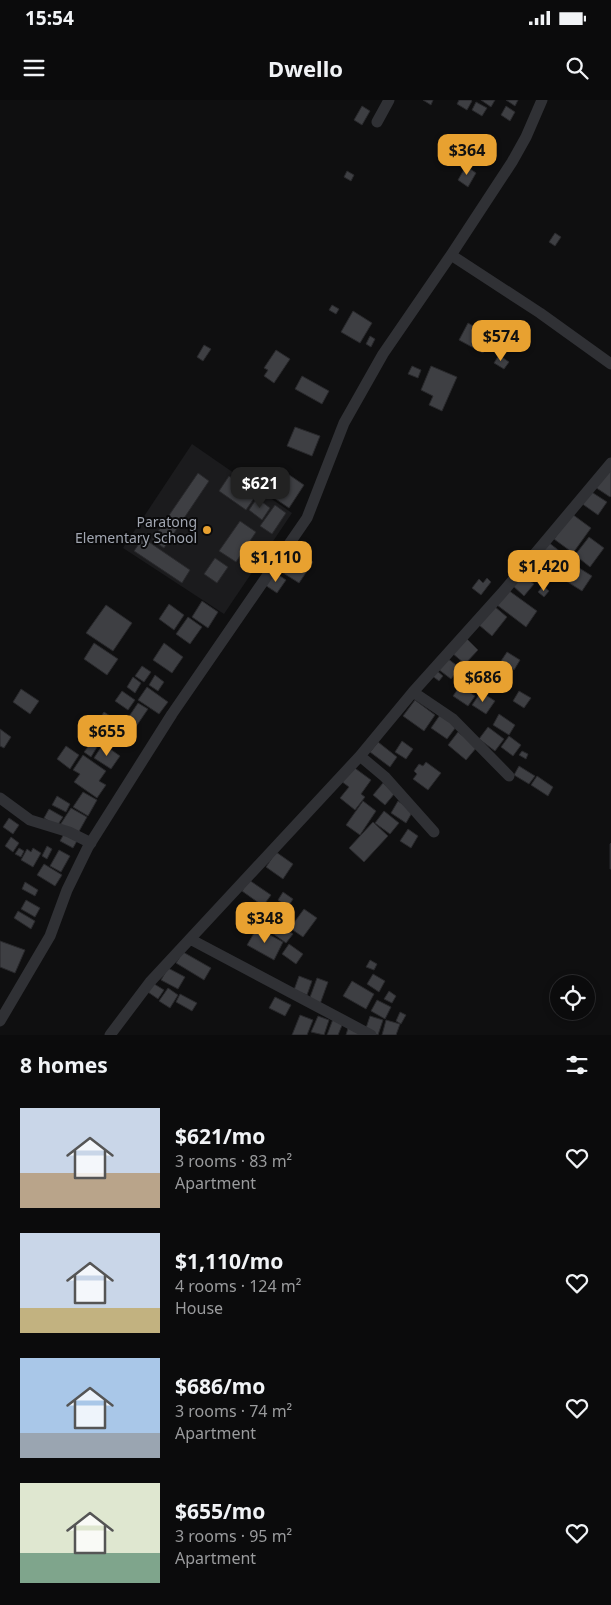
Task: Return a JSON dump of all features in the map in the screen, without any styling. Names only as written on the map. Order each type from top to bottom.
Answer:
[{"type":"street","points":[[377,122],[389,100]]},
{"type":"street","points":[[0,1021],[50,936],[67,890],[91,843],[172,714],[307,518],[344,423],[383,354],[512,162],[526,137],[542,100]]},
{"type":"street","points":[[451,255],[540,313],[611,364]]},
{"type":"street","points":[[110,1035],[150,982],[360,756],[413,692],[502,593],[611,463]]},
{"type":"street","points":[[413,692],[453,719],[509,776]]},
{"type":"street","points":[[360,756],[395,787],[434,832]]},
{"type":"street","points":[[0,798],[30,820],[69,832],[91,843]]},
{"type":"street","points":[[190,939],[371,1035]]},
{"type":"shaded area","name":"Paratong Elementary School","points":[[192,444],[292,513],[224,614],[123,548]]},
{"type":"building","points":[[423,100],[433,100],[431,105]]},
{"type":"building","points":[[459,100],[472,101],[467,110],[457,104]]},
{"type":"building","points":[[481,100],[495,100],[491,107]]},
{"type":"building","points":[[506,100],[518,100],[515,106]]},
{"type":"building","points":[[476,102],[487,108],[482,116],[472,110]]},
{"type":"building","points":[[362,106],[370,111],[362,125],[354,120]]},
{"type":"building","points":[[506,106],[515,112],[510,121],[501,115]]},
{"type":"building","points":[[476,141],[490,151],[480,166],[465,156]]},
{"type":"building","points":[[466,166],[476,173],[468,187],[458,180]]},
{"type":"building","points":[[347,171],[354,175],[351,181],[344,177]]},
{"type":"building","points":[[555,233],[561,237],[555,246],[549,242]]},
{"type":"building","points":[[332,305],[339,309],[336,314],[329,310]]},
{"type":"building","points":[[353,311],[372,323],[360,343],[341,332]]},
{"type":"building","points":[[468,323],[492,337],[483,353],[459,340]]},
{"type":"building","points":[[370,336],[375,339],[371,347],[366,344]]},
{"type":"building","points":[[204,345],[211,349],[203,361],[197,357]]},
{"type":"building","points":[[276,350],[290,359],[274,383],[264,376],[268,370],[264,368]]},
{"type":"building","points":[[499,355],[509,362],[504,369],[494,363]]},
{"type":"building","points":[[412,366],[421,370],[418,378],[408,374]]},
{"type":"building","points":[[431,366],[457,377],[442,411],[429,405],[433,396],[421,390]]},
{"type":"building","points":[[302,376],[329,391],[322,404],[295,389]]},
{"type":"building","points":[[295,427],[320,436],[312,456],[287,446]]},
{"type":"building","points":[[611,471],[611,496],[610,497],[595,487]]},
{"type":"building","points":[[285,472],[304,485],[289,508],[270,495]]},
{"type":"building","points":[[198,473],[209,481],[164,548],[152,540]]},
{"type":"building","points":[[229,476],[257,494],[246,510],[219,491]]},
{"type":"building","points":[[590,491],[607,502],[598,515],[581,503]]},
{"type":"building","points":[[257,498],[270,508],[262,520],[249,510]]},
{"type":"building","points":[[275,505],[286,513],[272,534],[260,526]]},
{"type":"building","points":[[572,514],[591,528],[573,553],[554,539]]},
{"type":"building","points":[[240,521],[256,532],[236,562],[219,551]]},
{"type":"building","points":[[589,537],[604,548],[590,567],[575,555]]},
{"type":"building","points":[[143,538],[190,570],[182,583],[134,551]]},
{"type":"building","points":[[548,542],[566,556],[556,569],[538,554]]},
{"type":"building","points":[[292,548],[313,562],[299,583],[277,569]]},
{"type":"building","points":[[215,558],[228,567],[217,583],[204,574]]},
{"type":"building","points":[[537,558],[552,571],[542,583],[527,571]]},
{"type":"building","points":[[576,566],[592,576],[582,591],[566,581]]},
{"type":"building","points":[[274,572],[286,580],[277,593],[265,585]]},
{"type":"building","points":[[521,574],[534,584],[524,596],[512,585]]},
{"type":"building","points":[[487,578],[491,582],[481,595],[472,588],[479,579],[483,583]]},
{"type":"building","points":[[543,586],[549,591],[544,597],[538,592]]},
{"type":"building","points":[[508,590],[537,611],[526,627],[497,605]]},
{"type":"building","points":[[202,601],[218,612],[208,628],[192,617]]},
{"type":"building","points":[[169,604],[184,615],[174,630],[159,619]]},
{"type":"building","points":[[106,605],[132,623],[113,651],[86,633]]},
{"type":"building","points":[[494,606],[507,617],[492,636],[479,625]]},
{"type":"building","points":[[188,617],[202,627],[190,644],[176,634]]},
{"type":"building","points":[[466,638],[478,650],[465,664],[452,653]]},
{"type":"building","points":[[94,643],[118,659],[107,675],[84,659]]},
{"type":"building","points":[[164,643],[183,657],[172,673],[153,660]]},
{"type":"building","points":[[507,652],[520,660],[514,670],[501,661]]},
{"type":"building","points":[[447,658],[460,668],[451,679],[438,669]]},
{"type":"building","points":[[142,666],[151,672],[144,682],[135,676]]},
{"type":"building","points":[[498,669],[508,676],[501,685],[491,678]]},
{"type":"building","points":[[436,670],[443,676],[439,681],[431,675]]},
{"type":"building","points":[[155,675],[164,682],[158,691],[149,685]]},
{"type":"building","points":[[459,675],[466,680],[461,687],[454,682]]},
{"type":"building","points":[[133,677],[141,683],[135,693],[127,687]]},
{"type":"building","points":[[460,686],[475,696],[468,706],[453,696]]},
{"type":"building","points":[[147,687],[168,702],[159,714],[138,700]]},
{"type":"building","points":[[21,689],[39,701],[30,714],[13,702]]},
{"type":"building","points":[[122,691],[135,700],[128,710],[115,701]]},
{"type":"building","points":[[519,691],[531,698],[524,708],[513,701]]},
{"type":"building","points":[[481,692],[495,701],[486,714],[472,705]]},
{"type":"building","points":[[415,700],[435,715],[424,731],[403,716]]},
{"type":"building","points":[[138,703],[148,709],[135,728],[126,721]]},
{"type":"building","points":[[104,712],[119,722],[104,744],[91,735],[102,719],[100,718]]},
{"type":"building","points":[[499,714],[515,725],[509,735],[493,725]]},
{"type":"building","points":[[440,715],[456,727],[447,739],[431,728]]},
{"type":"building","points":[[122,723],[133,730],[127,739],[116,732]]},
{"type":"building","points":[[488,727],[504,739],[495,751],[479,739]]},
{"type":"building","points":[[0,729],[11,737],[4,748],[0,746]]},
{"type":"building","points":[[458,732],[477,747],[466,760],[448,745]]},
{"type":"building","points":[[509,736],[521,745],[513,756],[501,747]]},
{"type":"building","points":[[402,741],[413,749],[406,759],[395,752]]},
{"type":"building","points":[[378,742],[397,757],[390,767],[370,752]]},
{"type":"building","points":[[91,743],[97,747],[91,757],[84,752]]},
{"type":"building","points":[[103,744],[120,756],[111,769],[94,758]]},
{"type":"building","points":[[66,746],[79,755],[70,769],[57,759]]},
{"type":"building","points":[[522,751],[528,754],[526,759],[519,755]]},
{"type":"building","points":[[83,755],[106,771],[99,781],[106,785],[97,798],[74,782],[80,774],[73,770]]},
{"type":"building","points":[[426,762],[441,773],[428,790],[413,779],[417,774],[414,771],[419,764],[423,766]]},
{"type":"building","points":[[352,766],[371,780],[361,794],[365,797],[355,810],[340,798],[349,787],[341,781]]},
{"type":"building","points":[[519,766],[535,776],[529,784],[514,775]]},
{"type":"building","points":[[537,776],[553,787],[548,796],[531,785]]},
{"type":"building","points":[[383,783],[395,793],[385,805],[373,795]]},
{"type":"building","points":[[83,792],[97,800],[88,816],[73,807]]},
{"type":"building","points":[[57,796],[70,804],[66,812],[52,805]]},
{"type":"building","points":[[363,801],[376,811],[360,835],[346,825]]},
{"type":"building","points":[[398,801],[413,811],[406,823],[391,813]]},
{"type":"building","points":[[71,808],[87,817],[77,835],[60,825]]},
{"type":"building","points":[[49,809],[63,817],[57,826],[44,818]]},
{"type":"building","points":[[384,811],[399,823],[390,834],[375,823]]},
{"type":"building","points":[[9,818],[19,825],[13,834],[3,827]]},
{"type":"building","points":[[373,822],[388,836],[364,862],[349,848]]},
{"type":"building","points":[[408,829],[418,836],[411,848],[400,841]]},
{"type":"building","points":[[65,832],[78,839],[73,848],[60,841]]},
{"type":"building","points":[[11,837],[19,843],[13,852],[5,846]]},
{"type":"building","points":[[610,844],[611,869],[610,869]]},
{"type":"building","points":[[47,846],[52,849],[47,859],[42,856]]},
{"type":"building","points":[[19,848],[24,851],[21,857],[15,854]]},
{"type":"building","points":[[33,848],[41,853],[33,867],[21,860],[27,849],[31,852]]},
{"type":"building","points":[[59,850],[70,856],[61,872],[50,866]]},
{"type":"building","points":[[276,852],[293,864],[283,879],[266,867]]},
{"type":"building","points":[[44,864],[62,875],[55,886],[37,875]]},
{"type":"building","points":[[249,880],[271,895],[263,906],[242,891]]},
{"type":"building","points":[[25,882],[38,890],[35,896],[22,889]]},
{"type":"building","points":[[283,892],[293,899],[288,907],[278,900]]},
{"type":"building","points":[[26,900],[40,908],[35,917],[21,909]]},
{"type":"building","points":[[272,904],[282,910],[277,918],[267,912]]},
{"type":"building","points":[[304,909],[317,918],[303,937],[290,928]]},
{"type":"building","points":[[18,911],[35,921],[31,929],[14,918]]},
{"type":"building","points":[[275,921],[293,934],[286,943],[268,930]]},
{"type":"building","points":[[257,928],[283,942],[274,960],[247,945]]},
{"type":"building","points":[[0,941],[25,950],[15,973],[0,967]]},
{"type":"building","points":[[289,944],[303,954],[296,964],[282,954]]},
{"type":"building","points":[[183,952],[211,968],[204,980],[176,963]]},
{"type":"building","points":[[370,960],[377,964],[374,970],[366,967]]},
{"type":"building","points":[[168,968],[185,977],[178,989],[161,980]]},
{"type":"building","points":[[373,974],[385,981],[379,992],[367,984]]},
{"type":"building","points":[[299,976],[312,981],[307,995],[294,990]]},
{"type":"building","points":[[317,978],[328,982],[320,1004],[309,1000]]},
{"type":"building","points":[[352,981],[374,994],[366,1009],[343,996]]},
{"type":"building","points":[[151,982],[164,990],[158,999],[145,990]]},
{"type":"building","points":[[168,988],[178,995],[170,1008],[159,1001]]},
{"type":"building","points":[[389,991],[396,996],[392,1003],[384,999]]},
{"type":"building","points":[[180,994],[197,1003],[192,1011],[176,1002]]},
{"type":"building","points":[[275,997],[291,1005],[285,1016],[269,1008]]},
{"type":"building","points":[[377,1000],[391,1007],[385,1019],[371,1011]]},
{"type":"building","points":[[400,1012],[406,1015],[401,1024],[396,1021]]},
{"type":"building","points":[[300,1015],[313,1020],[307,1035],[292,1035]]},
{"type":"building","points":[[318,1016],[329,1020],[324,1035],[311,1032]]},
{"type":"building","points":[[370,1016],[383,1020],[378,1035],[365,1031]]},
{"type":"building","points":[[333,1019],[343,1023],[338,1035],[327,1035]]},
{"type":"building","points":[[386,1020],[400,1024],[396,1035],[382,1035]]},
{"type":"building","points":[[348,1028],[362,1035],[346,1035]]},
{"type":"place","name":"Paratong Elementary School","points":[[207,530]]}]
